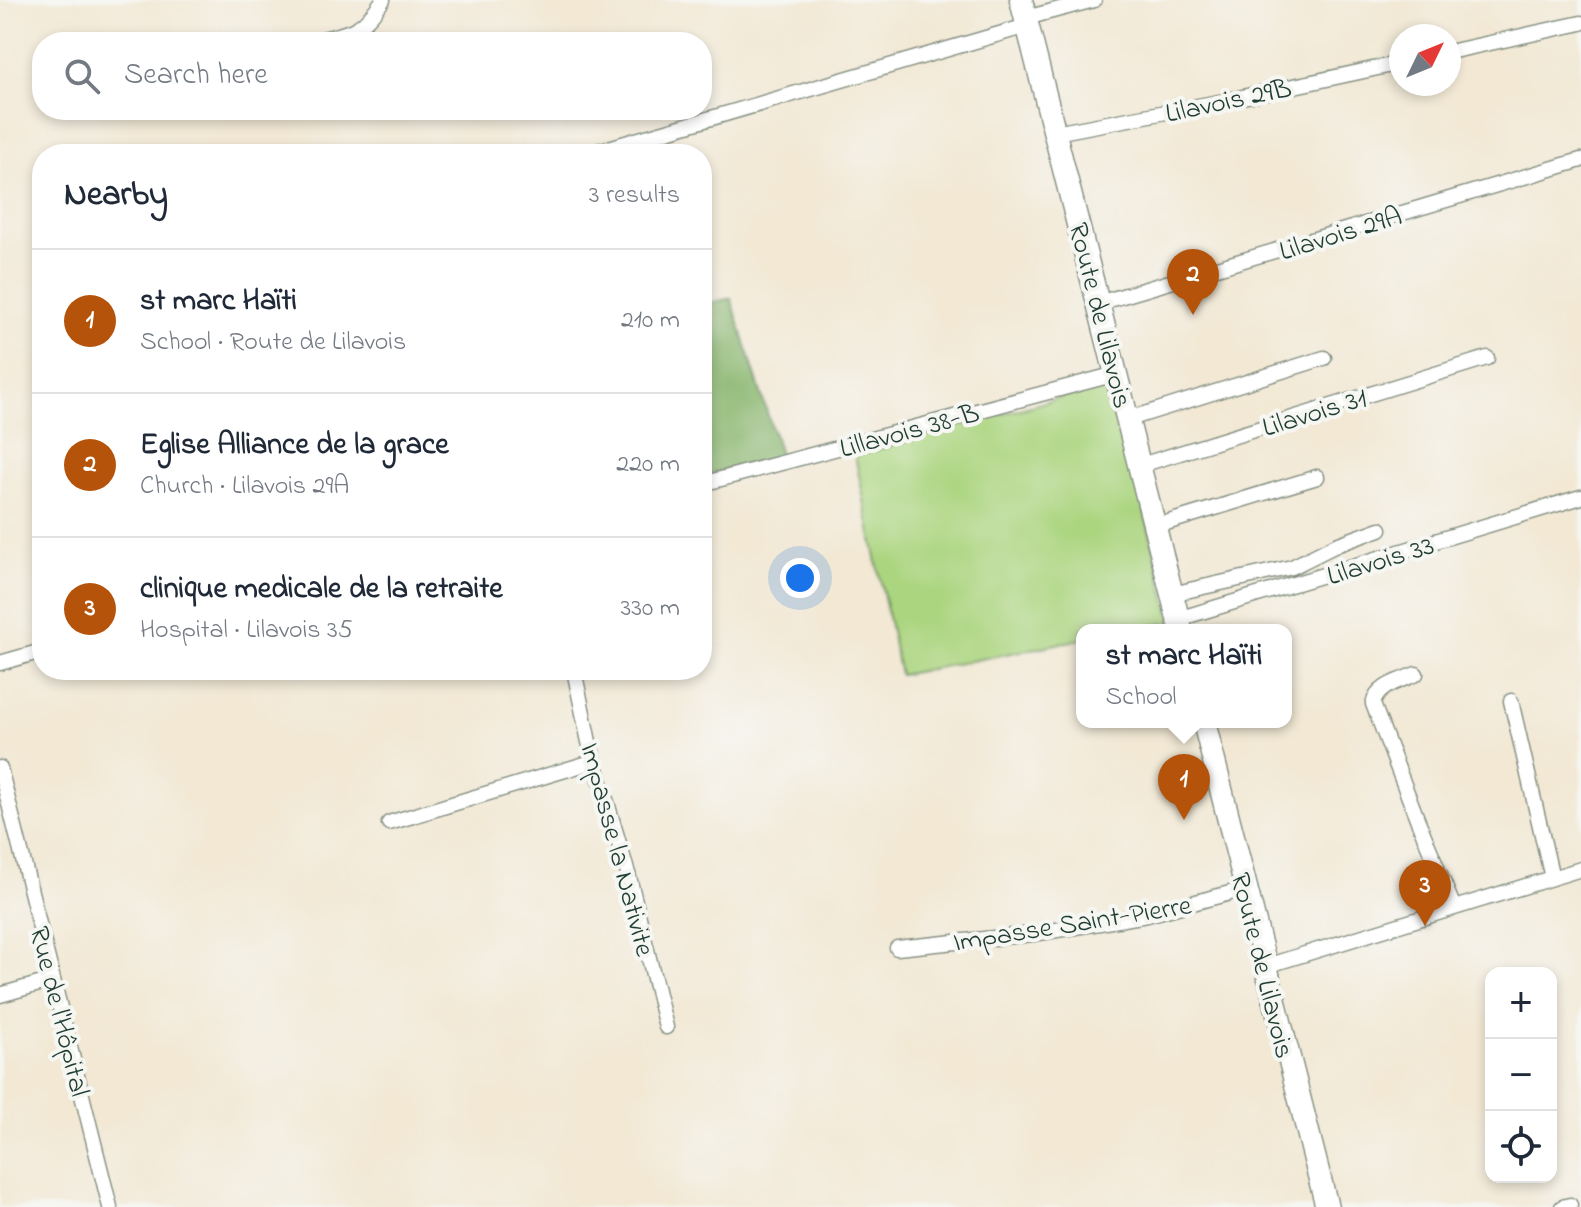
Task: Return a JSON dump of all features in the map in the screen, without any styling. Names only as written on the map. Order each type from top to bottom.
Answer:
[{"type":"main road","name":"Route de Lilavois","points":[[1025,15],[1180,624]]},
{"type":"main road","name":"Route de Lilavois","points":[[1205,728],[1327,1207]]},
{"type":"street","points":[[350,32],[364,25],[383,0]]},
{"type":"street","points":[[712,115],[1025,15],[1094,0]]},
{"type":"street","points":[[1461,49],[1581,23]]},
{"type":"street","name":"Lilavois 29B","points":[[1055,133],[1389,66]]},
{"type":"street","points":[[619,144],[695,120]]},
{"type":"street","name":"Lilavois 29A","points":[[1099,303],[1581,160]]},
{"type":"street","points":[[1129,419],[1324,358]]},
{"type":"street","name":"Lilavois 31","points":[[1141,465],[1487,358]]},
{"type":"street","name":"Lillavois 38-B","points":[[712,481],[1116,374]]},
{"type":"street","points":[[1156,526],[1317,477]]},
{"type":"street","name":"Lilavois 33","points":[[1183,624],[1581,497]]},
{"type":"street","points":[[1172,594],[1292,567],[1336,545],[1380,529]]},
{"type":"street","points":[[0,663],[32,654]]},
{"type":"street","points":[[1416,674],[1382,689],[1376,694],[1373,704],[1454,908]]},
{"type":"street","name":"Impasse la Nativite","points":[[576,680],[666,1027]]},
{"type":"street","points":[[1511,701],[1552,878]]},
{"type":"street","points":[[389,823],[595,761]]},
{"type":"street","name":"Rue de l'Hôpital","points":[[0,768],[110,1207]]},
{"type":"street","points":[[1266,966],[1581,869]]},
{"type":"street","name":"Impasse Saint-Pierre","points":[[897,948],[1033,934],[1147,915],[1245,889]]},
{"type":"street","points":[[0,995],[53,980]]},
{"type":"green space","points":[[731,298],[781,457],[712,474],[712,303]]},
{"type":"green space","points":[[1112,383],[1172,622],[1076,624],[1076,640],[900,675],[855,456]]},
{"type":"place","name":"Eglise Alliance de la grace","points":[[1193,315]]},
{"type":"place","name":"st marc Haïti","points":[[1184,820]]},
{"type":"place","name":"clinique medicale de la retraite","points":[[1425,926]]}]
